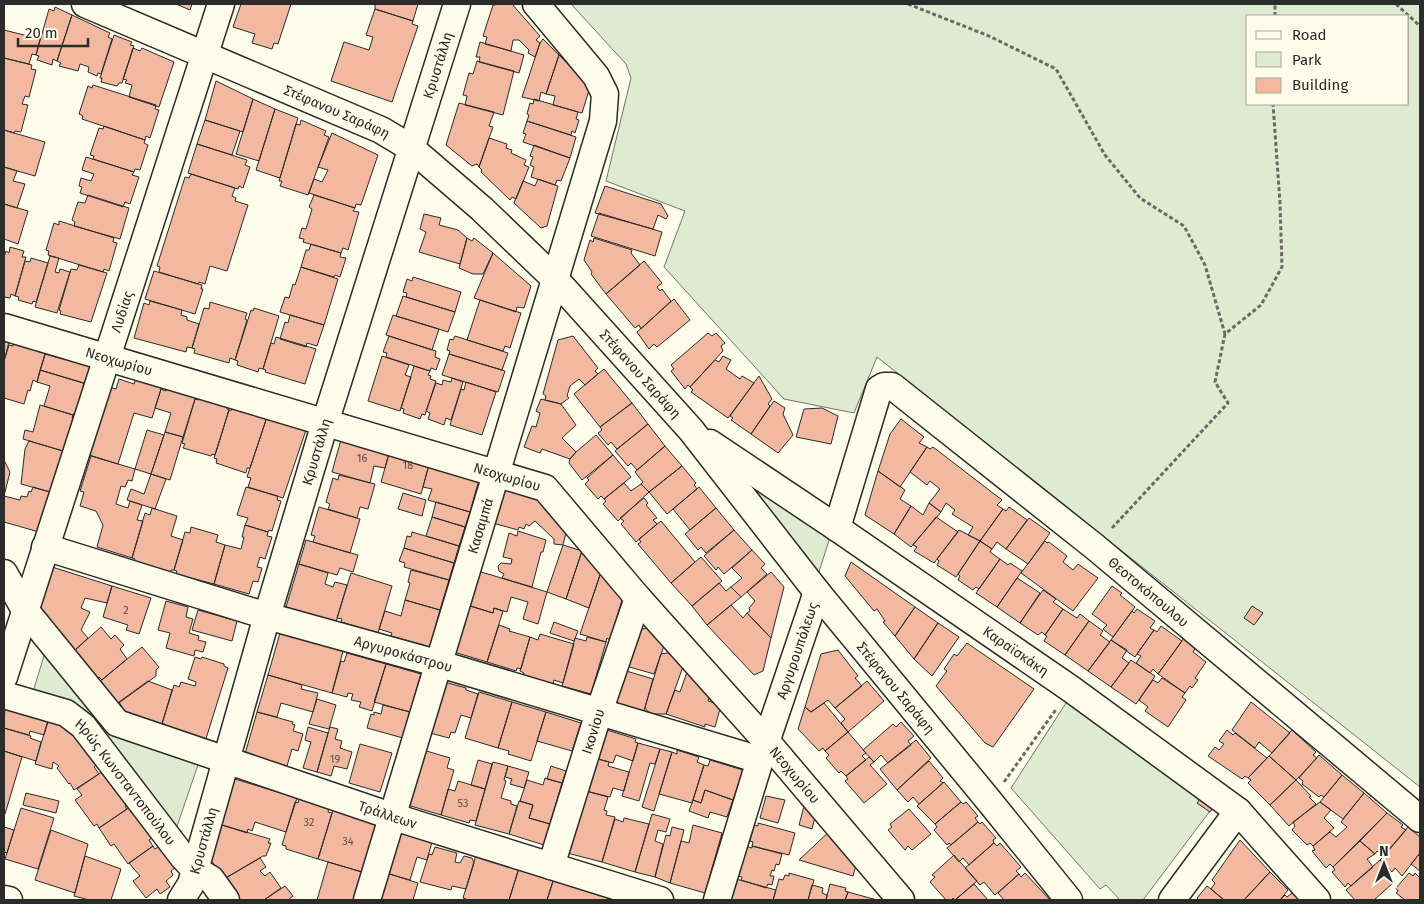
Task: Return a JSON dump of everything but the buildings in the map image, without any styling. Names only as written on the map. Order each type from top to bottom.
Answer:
[{"type":"street","name":"Στέφανου Σαράφη","points":[[85,4],[381,130],[411,148],[482,209],[556,280],[691,430],[817,592],[1069,900]]},
{"type":"street","name":"Λυδίας","points":[[4,677],[221,4]]},
{"type":"street","name":"Κρυστάλλη","points":[[181,900],[191,884],[267,616],[325,423],[457,4]]},
{"type":"street","name":"Κασαμπά","points":[[367,900],[394,817],[603,121],[605,94],[596,76],[536,4]]},
{"type":"street","name":"Νεοχωρίου","points":[[4,327],[545,488],[764,751],[901,900]]},
{"type":"street","name":"Θεοτοκόπουλου","points":[[837,528],[879,389],[884,386],[892,386],[1095,547],[1420,819]]},
{"type":"street","name":"Καραϊσκάκη","points":[[691,430],[1071,689],[1238,811],[1318,900]]},
{"type":"street","name":"Αργυροκάστρου","points":[[45,547],[267,616],[440,664],[599,712],[764,751]]},
{"type":"street","points":[[4,573],[25,610]]},
{"type":"street","name":"Αργυρουπόλεως","points":[[717,900],[817,592]]},
{"type":"street","name":"Ικονίου","points":[[551,866],[599,712],[638,598]]},
{"type":"street","name":"Τράλλεων","points":[[25,610],[118,722],[394,817],[660,900]]},
{"type":"street","name":"Ηρώς Κωνσταντοπούλου","points":[[4,695],[66,713],[83,726],[183,857],[194,869],[211,879],[226,900]]},
{"type":"street","points":[[1172,900],[1238,811]]},
{"type":"street","points":[[4,899],[10,900]]},
{"type":"path","points":[[908,4],[989,36],[1056,69],[1105,155],[1140,198],[1184,226],[1205,265],[1225,334],[1215,382],[1228,403],[1095,547]]},
{"type":"path","points":[[1396,4],[1408,15]]},
{"type":"path","points":[[1409,16],[1420,26]]},
{"type":"path","points":[[1225,334],[1260,305],[1282,267],[1280,203],[1273,105]]},
{"type":"path","points":[[990,802],[1071,689]]},
{"type":"green space","points":[[571,4],[1420,4],[1420,787],[877,357],[854,413],[784,399],[664,267],[685,211],[606,181],[631,78],[626,64]]},
{"type":"green space","points":[[753,480],[831,534],[818,575],[745,489]]},
{"type":"green space","points":[[47,646],[109,720],[201,756],[173,838],[32,695]]},
{"type":"green space","points":[[1068,700],[1216,803],[1143,900],[1120,900],[1106,885],[1100,889],[1011,788]]}]
